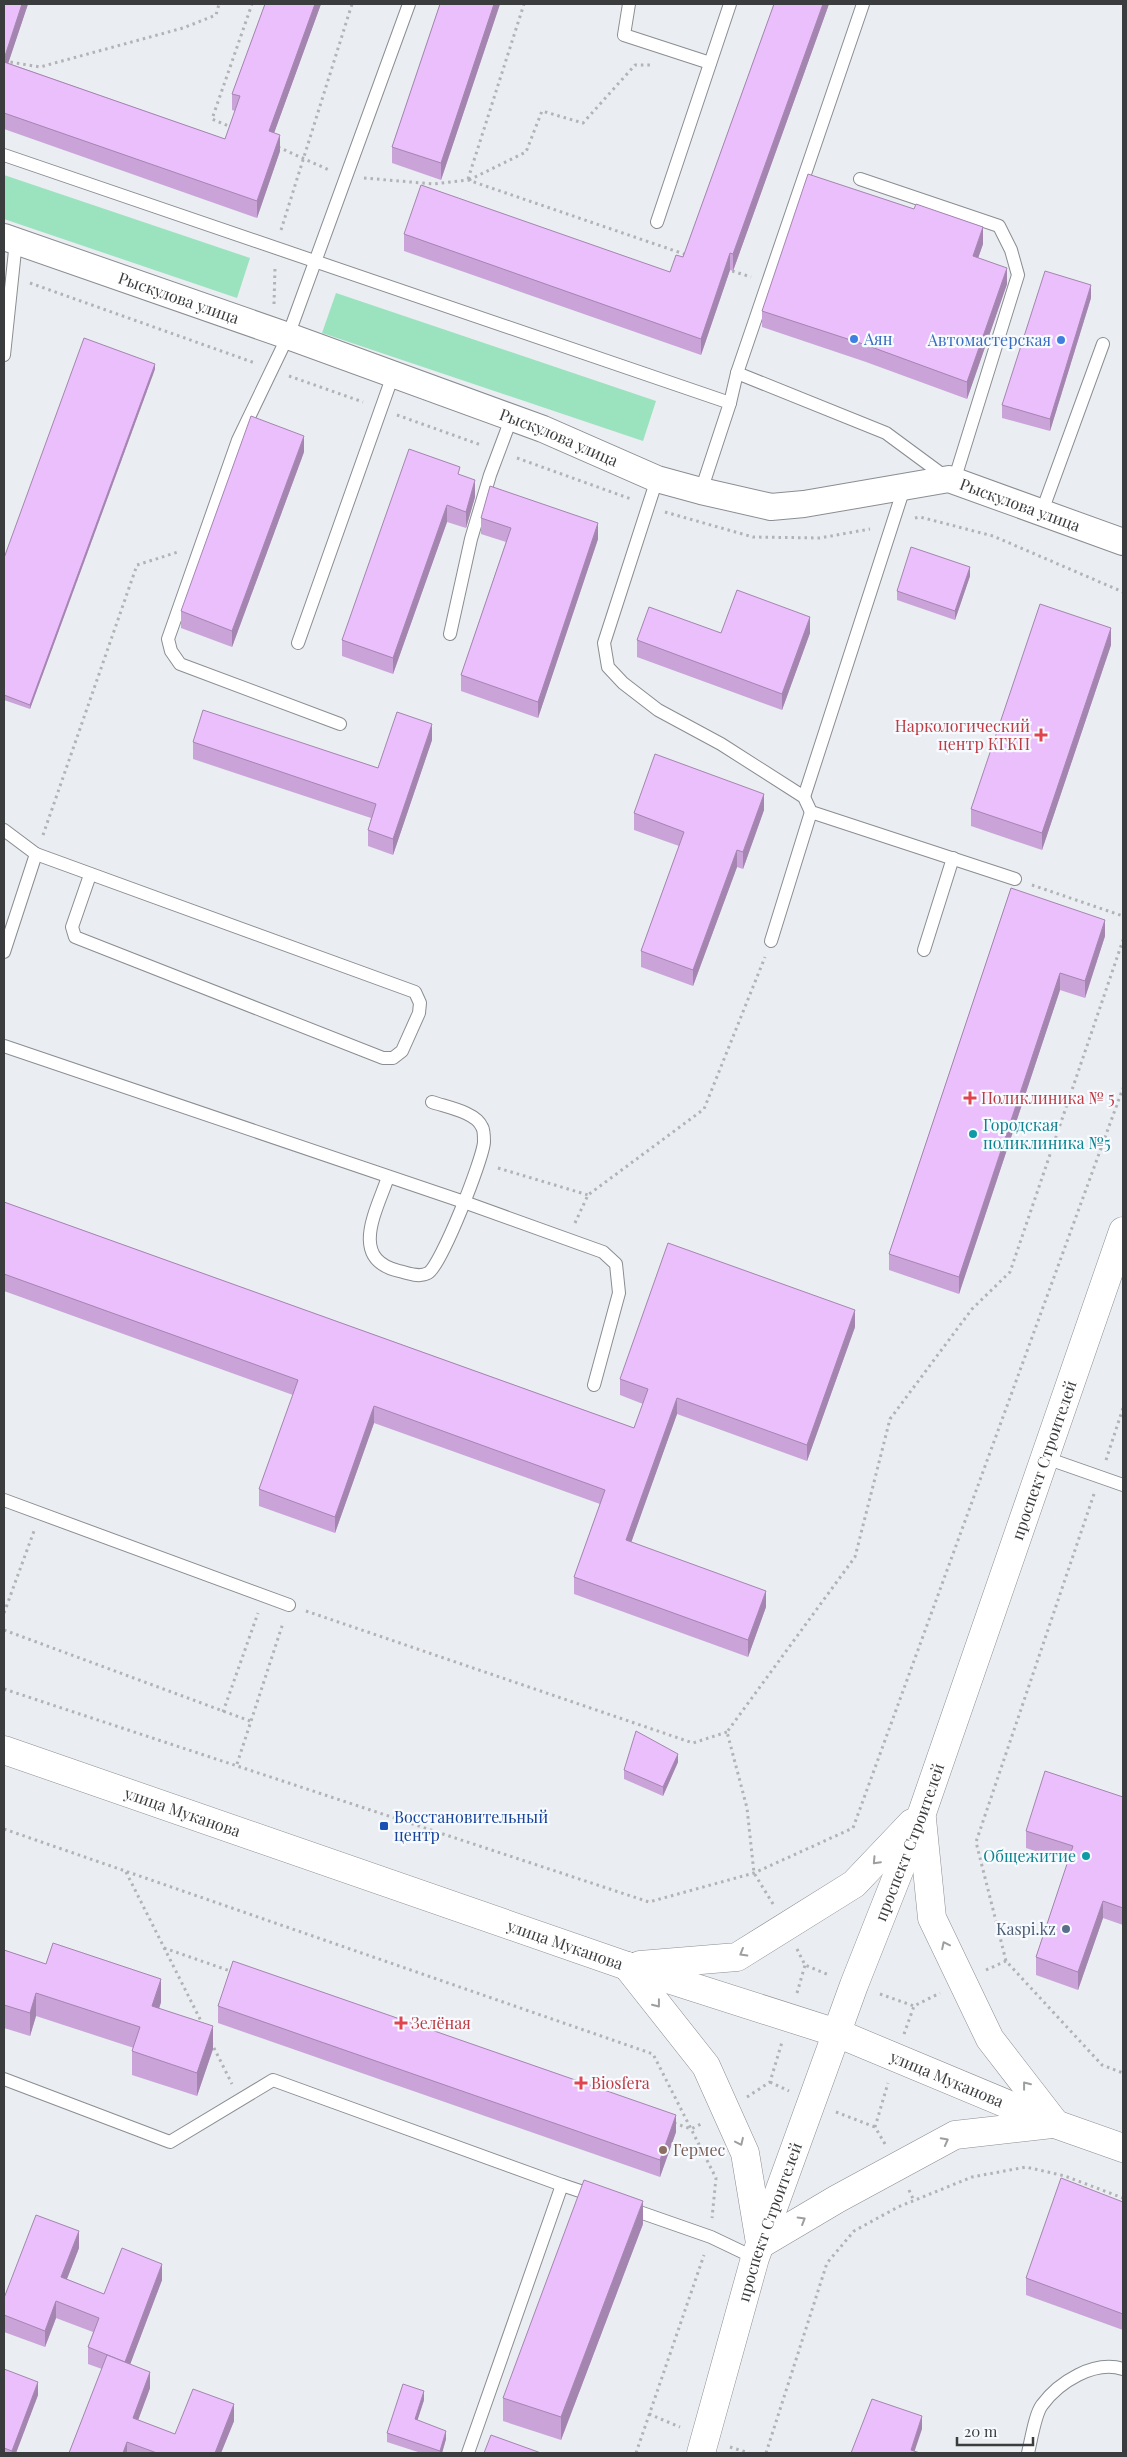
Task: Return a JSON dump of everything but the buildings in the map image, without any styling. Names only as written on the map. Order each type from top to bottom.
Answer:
[{"type":"main road","name":"проспект Строителей","points":[[701,2453],[758,2251],[854,1985],[922,1813],[1123,1231]]},
{"type":"main road","name":"улица Муканова","points":[[4,1750],[627,1966],[837,2033],[1056,2124],[1123,2148]]},
{"type":"main road","points":[[627,1966],[737,1957],[854,1884],[922,1813]]},
{"type":"main road","points":[[922,1813],[932,1918],[990,2039],[1056,2124]]},
{"type":"main road","points":[[627,1966],[706,2066],[745,2153],[758,2251],[838,2199],[955,2135],[1056,2124]]},
{"type":"street","name":"Рыскулова улица","points":[[10,239],[288,336],[543,429],[656,479],[770,507],[804,504],[905,486],[952,480],[1041,514],[1123,542]]},
{"type":"lane","points":[[340,724],[180,664],[171,650],[168,639],[238,440],[288,336],[409,4]]},
{"type":"lane","points":[[629,4],[624,35],[710,63]]},
{"type":"lane","points":[[657,222],[730,4]]},
{"type":"lane","points":[[701,491],[730,403],[737,373],[863,4]]},
{"type":"lane","points":[[4,155],[730,403]]},
{"type":"lane","points":[[737,373],[886,433],[952,480],[1018,275],[1011,250],[998,226],[860,179]]},
{"type":"lane","points":[[4,355],[12,277],[10,239]]},
{"type":"lane","points":[[1041,514],[1103,344]]},
{"type":"lane","points":[[298,643],[393,375]]},
{"type":"lane","points":[[450,634],[471,540],[490,475],[512,419]]},
{"type":"lane","points":[[656,479],[604,644],[608,667],[622,683],[658,710],[721,744],[804,797],[811,812],[771,941]]},
{"type":"lane","points":[[804,797],[905,486]]},
{"type":"lane","points":[[811,812],[1015,879]]},
{"type":"lane","points":[[4,830],[36,854],[416,992],[420,1003],[419,1013],[402,1051],[393,1058],[383,1058],[75,937],[72,927],[90,875]]},
{"type":"lane","points":[[4,952],[36,854]]},
{"type":"lane","points":[[924,950],[954,858]]},
{"type":"lane","points":[[4,1046],[464,1202],[602,1252],[616,1264],[619,1293],[594,1385]]},
{"type":"lane","points":[[388,1177],[370,1232],[369,1248],[376,1261],[388,1269],[416,1276],[427,1274],[435,1268],[464,1202],[484,1142],[482,1126],[472,1116],[432,1102]]},
{"type":"lane","points":[[1046,1458],[1123,1485]]},
{"type":"lane","points":[[4,1500],[289,1605]]},
{"type":"lane","points":[[4,2079],[170,2142],[273,2080],[613,2203],[758,2251]]},
{"type":"lane","points":[[468,2453],[562,2184]]},
{"type":"lane","points":[[1028,2453],[1041,2406],[1076,2374],[1098,2368],[1123,2369]]},
{"type":"path","points":[[4,61],[40,67],[183,28],[216,15],[219,4]]},
{"type":"path","points":[[239,130],[212,119],[252,4]]},
{"type":"path","points":[[302,158],[352,4]]},
{"type":"path","points":[[468,180],[524,4]]},
{"type":"path","points":[[275,146],[346,177],[434,184],[468,180],[526,152],[542,111],[583,123],[605,96],[635,65],[654,65]]},
{"type":"path","points":[[468,180],[693,257]]},
{"type":"path","points":[[721,267],[768,283]]},
{"type":"path","points":[[12,277],[272,369]]},
{"type":"path","points":[[36,854],[137,565],[201,546]]},
{"type":"path","points":[[1015,879],[1123,916]]},
{"type":"path","points":[[237,1764],[289,1605],[694,1743],[727,1732],[855,1557],[890,1419],[972,1309],[1010,1272],[1123,940]]},
{"type":"path","points":[[568,1240],[588,1195],[704,1109],[771,941]]},
{"type":"path","points":[[4,1689],[237,1764],[649,1902],[754,1873],[853,1828],[1123,1088]]},
{"type":"path","points":[[478,1162],[588,1195]]},
{"type":"path","points":[[1123,1408],[976,1842],[1006,1960],[1102,2065],[1123,2073]]},
{"type":"path","points":[[4,1613],[40,1513]]},
{"type":"path","points":[[223,1712],[263,1596]]},
{"type":"path","points":[[4,1630],[250,1722]]},
{"type":"path","points":[[727,1732],[747,1808],[754,1873],[786,1927],[805,1965],[914,2006]]},
{"type":"path","points":[[4,1829],[653,2054],[716,2178],[711,2237],[636,2453]]},
{"type":"path","points":[[126,1872],[206,2032]]},
{"type":"path","points":[[164,1948],[239,1974]]},
{"type":"path","points":[[672,2122],[691,2129],[726,2111],[770,2082],[805,1965]]},
{"type":"path","points":[[210,2040],[240,2100]]},
{"type":"path","points":[[766,2453],[827,2263],[854,2231],[898,2207],[972,2177],[1026,2167],[1065,2176],[1123,2198]]},
{"type":"green space","points":[[4,175],[250,258],[237,298],[4,219]]},
{"type":"green space","points":[[336,293],[656,401],[643,441],[322,333]]},
{"type":"place","name":"Аян","points":[[854,339]]},
{"type":"place","name":"Автомастерская","points":[[1061,340]]},
{"type":"place","name":"Наркологический центр КГКП","points":[[1041,735]]},
{"type":"place","name":"Поликлиника № 5","points":[[970,1098]]},
{"type":"place","name":"Городская поликлиника №5","points":[[973,1134]]},
{"type":"place","name":"Восстановительный центр","points":[[384,1826]]},
{"type":"place","name":"Общежитие","points":[[1086,1856]]},
{"type":"place","name":"Kaspi.kz","points":[[1066,1929]]},
{"type":"place","name":"Зелёная","points":[[401,2023]]},
{"type":"place","name":"Biosfera","points":[[581,2083]]},
{"type":"place","name":"Гермес","points":[[663,2150]]}]
